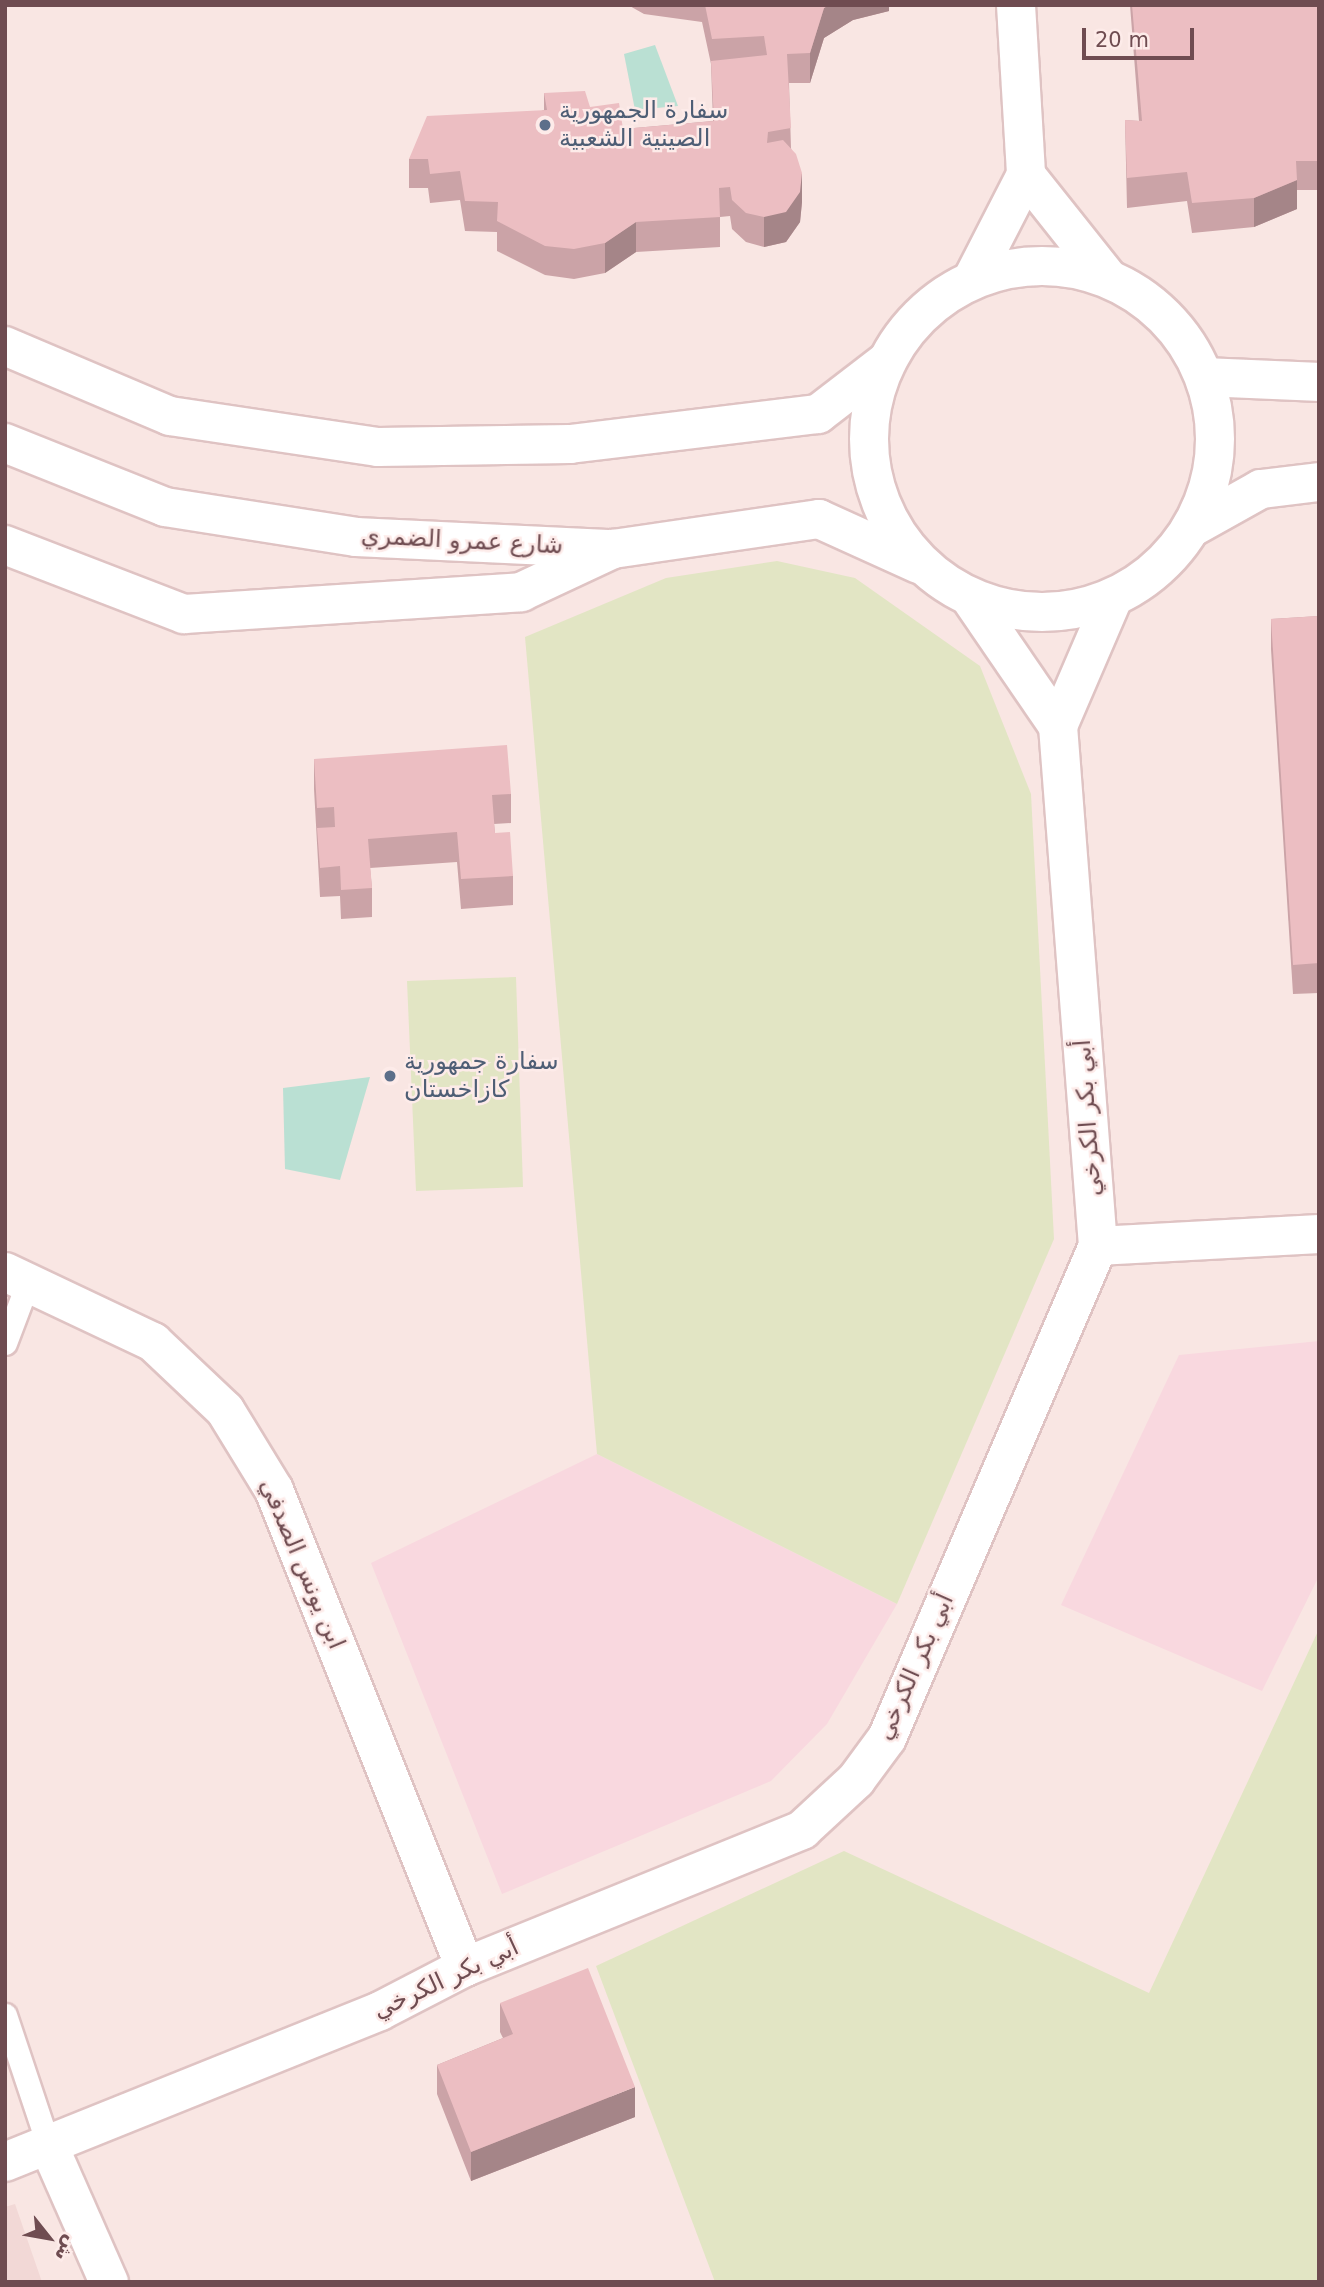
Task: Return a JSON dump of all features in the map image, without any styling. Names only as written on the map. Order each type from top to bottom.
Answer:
[{"type":"street","points":[[972,280],[1026,175],[1016,5]]},
{"type":"street","points":[[1026,175],[1108,278]]},
{"type":"street","points":[[5,346],[170,416],[377,447],[570,444],[818,414],[888,360],[945,296],[972,280],[1016,267],[1063,266],[1108,278],[1149,301],[1182,335],[1205,377],[1215,440],[1212,479],[1193,527]]},
{"type":"street","points":[[888,360],[870,412],[870,468],[888,521],[921,565],[971,599],[1017,612],[1066,612],[1113,598],[1193,527],[1261,489],[1319,482]]},
{"type":"street","points":[[1205,377],[1319,383]]},
{"type":"street","name":"شارع عمرو الضمري","points":[[5,443],[166,506],[356,537],[613,549],[819,519],[921,565]]},
{"type":"street","points":[[5,545],[184,614],[521,592],[613,549]]},
{"type":"street","points":[[1058,726],[1113,598]]},
{"type":"street","points":[[971,599],[1058,726]]},
{"type":"street","name":"أبي بكر الكرخي","points":[[5,2162],[380,2011],[465,1966],[802,1830],[856,1780],[887,1738],[1098,1246],[1058,726]]},
{"type":"street","points":[[1098,1246],[1319,1234]]},
{"type":"street","name":"ابن يونس الصدفي","points":[[17,1277],[153,1342],[225,1410],[274,1490],[465,1966]]},
{"type":"street","points":[[48,2144],[109,2282]]},
{"type":"lane","points":[[5,1343],[17,1277]]},
{"type":"lane","points":[[5,2015],[48,2144]]},
{"type":"shaded area","points":[[655,45],[678,106],[635,110],[624,54]]},
{"type":"shaded area","points":[[777,561],[855,578],[980,666],[1031,794],[1054,1239],[897,1604],[597,1454],[525,637],[666,578]]},
{"type":"shaded area","points":[[516,977],[523,1187],[416,1191],[407,981]]},
{"type":"shaded area","points":[[370,1077],[340,1180],[285,1169],[283,1088]]},
{"type":"shaded area","points":[[1319,1341],[1319,1576],[1262,1691],[1061,1605],[1179,1355]]},
{"type":"shaded area","points":[[597,1454],[897,1604],[827,1724],[771,1781],[502,1894],[371,1563]]},
{"type":"shaded area","points":[[1319,1629],[1319,2282],[715,2282],[596,1966],[844,1851],[1149,1993]]},
{"type":"shaded area","points":[[15,2204],[42,2282],[5,2282],[5,2207]]},
{"type":"building","points":[[705,5],[829,5],[824,8],[810,53],[787,54],[791,128],[768,132],[767,143],[783,140],[796,154],[802,173],[800,192],[786,212],[764,217],[746,213],[732,200],[730,187],[719,188],[720,217],[636,222],[605,243],[574,249],[545,246],[497,221],[498,202],[465,201],[460,171],[430,174],[428,159],[409,159],[427,116],[547,110],[544,93],[585,91],[590,107],[619,103],[623,129],[714,121],[711,61],[767,55],[764,36],[712,39]]},
{"type":"building","points":[[1132,5],[1319,5],[1319,161],[1296,161],[1297,180],[1254,198],[1192,203],[1187,172],[1127,178],[1125,120],[1142,121]]},
{"type":"building","points":[[1319,616],[1319,963],[1293,965],[1271,619]]},
{"type":"building","points":[[507,745],[511,794],[492,795],[495,833],[510,832],[513,876],[461,879],[457,832],[368,839],[372,888],[341,890],[340,866],[320,868],[317,828],[335,827],[334,807],[317,808],[314,759]]},
{"type":"building","points":[[588,1968],[635,2087],[471,2152],[437,2065],[513,2034],[500,2003]]},
{"type":"place","name":"سفارة الجمهورية الصينية الشعبية","points":[[545,125]]},
{"type":"place","name":"سفارة جمهورية كازاخستان","points":[[390,1076]]}]
